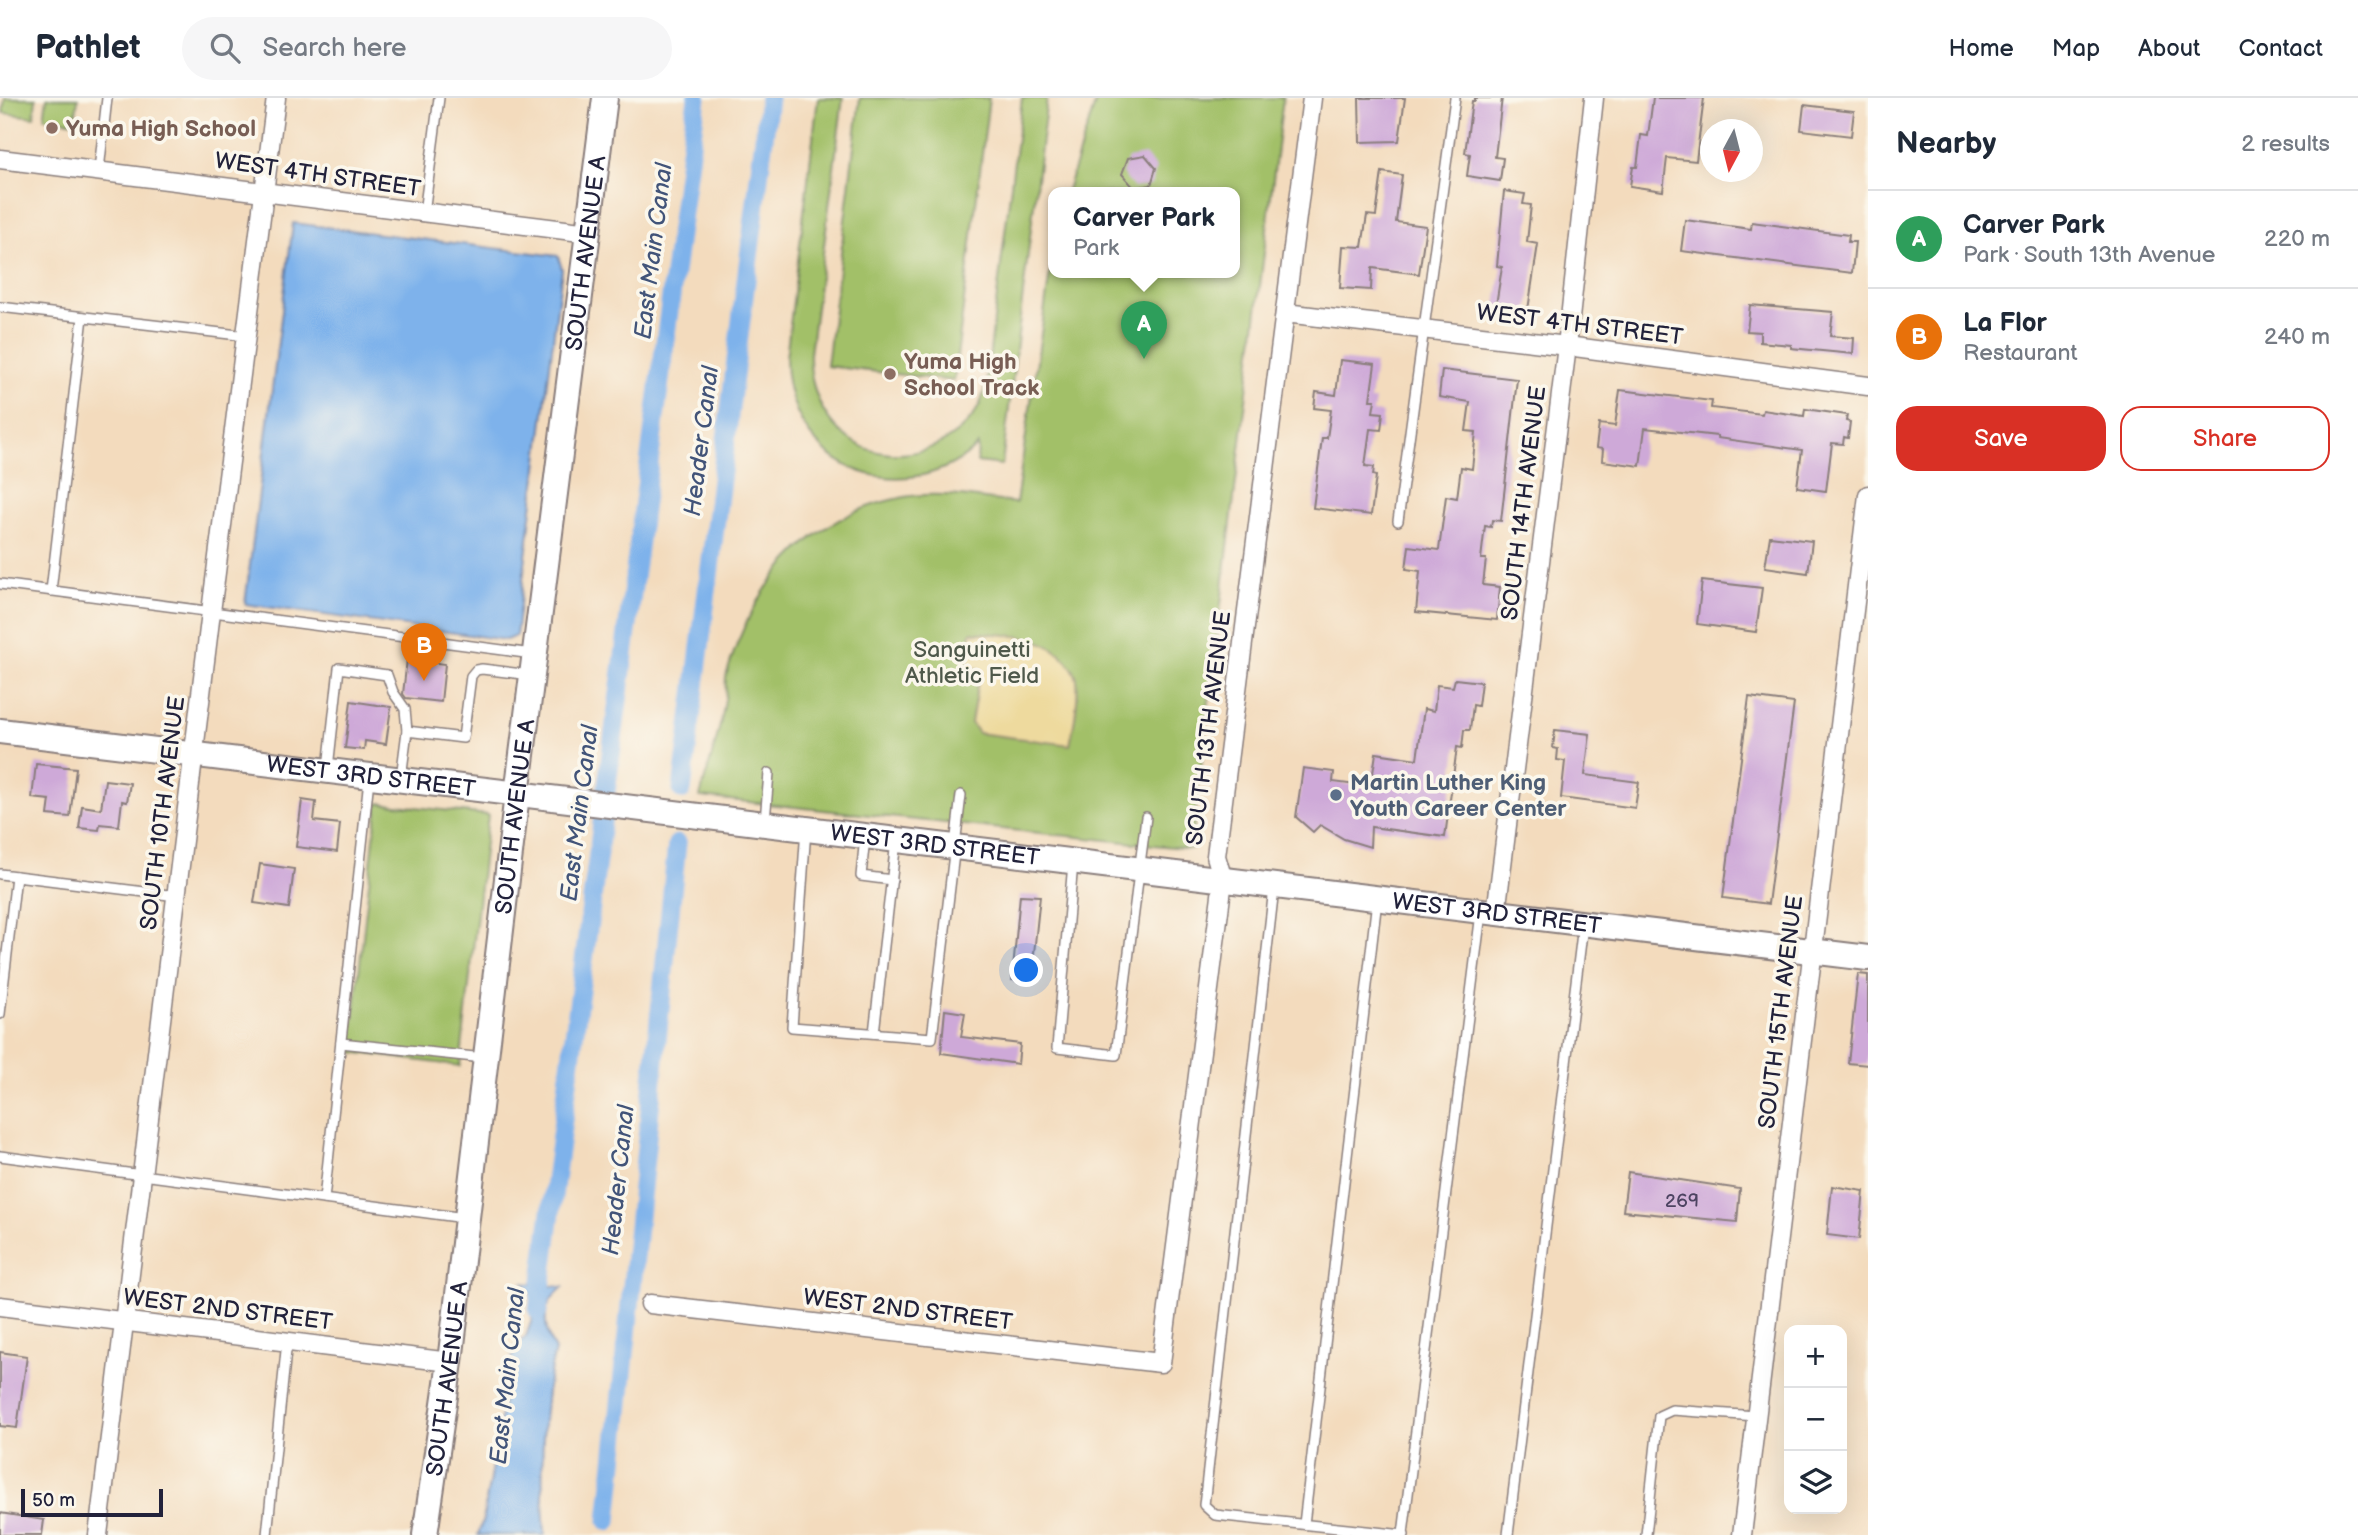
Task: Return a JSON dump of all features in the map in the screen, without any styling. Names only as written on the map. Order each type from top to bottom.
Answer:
[{"type":"street","name":"SOUTH 10TH AVENUE","points":[[98,1535],[276,98]]},
{"type":"street","name":"SOUTH AVENUE A","points":[[425,1535],[450,1362],[517,794],[605,98]]},
{"type":"street","name":"SOUTH 13TH AVENUE","points":[[1161,1363],[1223,880],[1216,856],[1311,98]]},
{"type":"street","name":"SOUTH 14TH AVENUE","points":[[1489,912],[1567,346],[1594,98]]},
{"type":"street","name":"WEST 4TH STREET","points":[[0,159],[589,233]]},
{"type":"street","name":"WEST 4TH STREET","points":[[1285,313],[1567,346],[1868,386]]},
{"type":"street","name":"SOUTH 15TH AVENUE","points":[[1742,1535],[1868,495]]},
{"type":"street","name":"WEST 3RD STREET","points":[[0,731],[1868,958]]},
{"type":"street","name":"WEST 2ND STREET","points":[[650,1304],[1161,1363]]},
{"type":"street","name":"WEST 2ND STREET","points":[[0,1306],[450,1362]]},
{"type":"lane","points":[[99,170],[107,98]]},
{"type":"lane","points":[[424,213],[439,98]]},
{"type":"lane","points":[[1398,521],[1455,98]]},
{"type":"lane","points":[[0,307],[247,336]]},
{"type":"lane","points":[[51,591],[83,317]]},
{"type":"lane","points":[[0,584],[211,612],[534,665]]},
{"type":"lane","points":[[407,731],[463,738],[471,676],[476,670],[534,665]]},
{"type":"lane","points":[[328,771],[339,668],[387,676],[404,709],[407,731],[401,779]]},
{"type":"lane","points":[[765,822],[769,773]]},
{"type":"lane","points":[[324,1199],[369,775]]},
{"type":"lane","points":[[806,827],[792,1027],[932,1038],[961,795]]},
{"type":"lane","points":[[1073,861],[1057,1048],[1116,1055],[1146,817]]},
{"type":"lane","points":[[865,835],[861,876],[892,880]]},
{"type":"lane","points":[[874,1033],[896,839]]},
{"type":"lane","points":[[0,874],[177,895]]},
{"type":"lane","points":[[0,1014],[16,876]]},
{"type":"lane","points":[[1274,886],[1203,1505],[1215,1515],[1404,1535],[1489,912]]},
{"type":"lane","points":[[1304,1524],[1378,898]]},
{"type":"lane","points":[[1508,1535],[1583,923]]},
{"type":"lane","points":[[341,1043],[486,1058]]},
{"type":"lane","points":[[0,1156],[467,1218]]},
{"type":"lane","points":[[267,1535],[287,1341]]},
{"type":"lane","points":[[1646,1535],[1659,1416],[1672,1410],[1756,1416]]},
{"type":"green space","points":[[5,98],[36,98],[34,117],[3,113]]},
{"type":"green space","points":[[47,98],[78,98],[75,122],[44,118]]},
{"type":"green space","points":[[818,98],[843,98],[810,354],[812,379],[826,415],[843,434],[871,450],[888,454],[925,450],[942,442],[970,419],[980,404],[986,383],[1022,98],[1047,98],[1002,465],[977,462],[978,445],[946,468],[931,473],[895,478],[869,474],[846,465],[826,451],[809,433],[797,411],[789,386],[786,358]]},
{"type":"green space","points":[[860,98],[989,98],[954,381],[827,366]]},
{"type":"green space","name":"Sanguinetti Athletic Field","points":[[1097,98],[1283,98],[1191,849],[700,797],[721,724],[726,676],[738,642],[752,612],[788,560],[811,539],[837,521],[867,507],[900,498],[943,495],[1016,503],[1049,278],[1240,278],[1240,187],[1068,187]]},
{"type":"green space","points":[[378,803],[488,815],[460,1066],[350,1052]]},
{"type":"sand","points":[[971,632],[1035,640],[1067,661],[1077,680],[1076,712],[1070,745],[978,733],[971,723],[980,669],[967,667]]},
{"type":"water","points":[[293,223],[558,256],[562,269],[516,636],[506,640],[245,604]]},
{"type":"water","points":[[524,1283],[563,1287],[551,1300],[546,1312],[548,1332],[555,1350],[544,1418],[545,1535],[478,1535],[508,1373],[515,1347],[526,1336],[535,1311],[533,1297]]},
{"type":"building","points":[[1359,98],[1405,98],[1399,141],[1360,142]]},
{"type":"building","points":[[1475,98],[1502,98],[1495,157],[1503,158],[1500,181],[1467,176],[1470,154],[1465,153],[1472,101],[1475,101]]},
{"type":"building","points":[[1653,98],[1704,98],[1696,161],[1667,158],[1663,191],[1630,186],[1633,167],[1637,167],[1641,135],[1648,136]]},
{"type":"building","points":[[1804,105],[1854,111],[1851,136],[1801,130]]},
{"type":"building","points":[[1145,155],[1156,168],[1151,185],[1133,187],[1122,174],[1128,158]]},
{"type":"building","points":[[1382,172],[1402,175],[1396,222],[1426,226],[1419,274],[1372,268],[1371,290],[1340,288],[1343,246],[1362,247],[1367,215],[1376,216]]},
{"type":"building","points":[[1504,191],[1525,194],[1523,204],[1531,205],[1527,242],[1538,244],[1528,310],[1496,305],[1502,267],[1497,266]]},
{"type":"building","points":[[1685,220],[1751,229],[1752,222],[1849,235],[1848,242],[1855,242],[1852,273],[1681,251]]},
{"type":"building","points":[[1750,305],[1833,312],[1830,336],[1854,338],[1853,354],[1760,342],[1760,332],[1747,331]]},
{"type":"building","points":[[1340,360],[1375,364],[1370,400],[1375,400],[1373,412],[1383,413],[1381,430],[1370,429],[1365,466],[1374,467],[1373,475],[1376,476],[1371,515],[1313,508],[1322,438],[1327,438],[1331,410],[1314,408],[1316,392],[1336,395]]},
{"type":"building","points":[[1442,370],[1517,379],[1501,521],[1492,520],[1491,527],[1485,526],[1481,559],[1486,559],[1483,585],[1500,587],[1497,620],[1416,612],[1420,571],[1406,569],[1409,546],[1439,550],[1446,496],[1457,498],[1461,467],[1472,469],[1476,432],[1466,431],[1470,402],[1439,397]]},
{"type":"building","points":[[1620,390],[1712,401],[1711,408],[1762,414],[1763,410],[1804,416],[1805,409],[1847,415],[1846,421],[1850,422],[1848,438],[1844,437],[1843,444],[1832,443],[1826,491],[1797,487],[1802,450],[1717,436],[1645,428],[1640,466],[1602,461],[1603,449],[1596,448],[1599,424],[1615,426]]},
{"type":"building","points":[[1770,536],[1812,541],[1808,573],[1765,567]]},
{"type":"building","points":[[1702,581],[1762,588],[1756,632],[1697,624]]},
{"type":"building","points":[[407,659],[445,664],[441,702],[406,698],[403,694]]},
{"type":"building","points":[[1455,679],[1481,682],[1478,706],[1473,705],[1470,730],[1464,730],[1462,748],[1457,747],[1445,837],[1371,827],[1370,847],[1344,839],[1320,825],[1313,832],[1296,817],[1303,768],[1334,772],[1333,782],[1371,787],[1376,753],[1417,759],[1424,709],[1434,711],[1437,685],[1453,687]]},
{"type":"building","points":[[1749,697],[1794,703],[1768,904],[1723,898]]},
{"type":"building","points":[[351,701],[391,707],[386,744],[365,741],[364,750],[345,748]]},
{"type":"building","points":[[1555,730],[1590,734],[1585,775],[1639,782],[1635,808],[1561,798],[1565,761],[1557,760],[1558,749],[1553,748]]},
{"type":"building","points":[[36,764],[76,768],[70,817],[48,815],[50,800],[32,798]]},
{"type":"building","points":[[105,780],[130,783],[127,802],[122,801],[119,826],[100,824],[99,830],[79,828],[82,806],[101,809]]},
{"type":"building","points":[[302,800],[316,802],[314,821],[340,824],[337,852],[296,847]]},
{"type":"building","points":[[260,864],[294,869],[289,908],[254,903]]},
{"type":"building","points":[[1020,895],[1040,896],[1031,982],[1012,980]]},
{"type":"building","points":[[1858,974],[1868,975],[1868,1065],[1848,1063]]},
{"type":"building","points":[[945,1010],[965,1013],[961,1037],[1020,1044],[1018,1064],[941,1053]]},
{"type":"building","points":[[1628,1172],[1740,1189],[1737,1222],[1623,1211]]},
{"type":"building","points":[[1832,1186],[1864,1191],[1859,1239],[1827,1235]]},
{"type":"building","points":[[0,1352],[27,1356],[17,1428],[0,1426]]},
{"type":"building","points":[[0,1513],[44,1520],[42,1535],[0,1535]]},
{"type":"waterway","name":"East Main Canal","points":[[538,1311],[697,98]]},
{"type":"waterway","name":"Header Canal","points":[[682,790],[769,98]]},
{"type":"waterway","name":"Header Canal","points":[[608,1521],[677,844]]},
{"type":"place","name":"Yuma High School","points":[[52,128]]},
{"type":"place","name":"Carver Park","points":[[1144,359]]},
{"type":"place","name":"Yuma High School Track","points":[[890,374]]},
{"type":"place","name":"La Flor","points":[[424,681]]},
{"type":"place","name":"Martin Luther King Youth Career Center","points":[[1336,795]]}]
